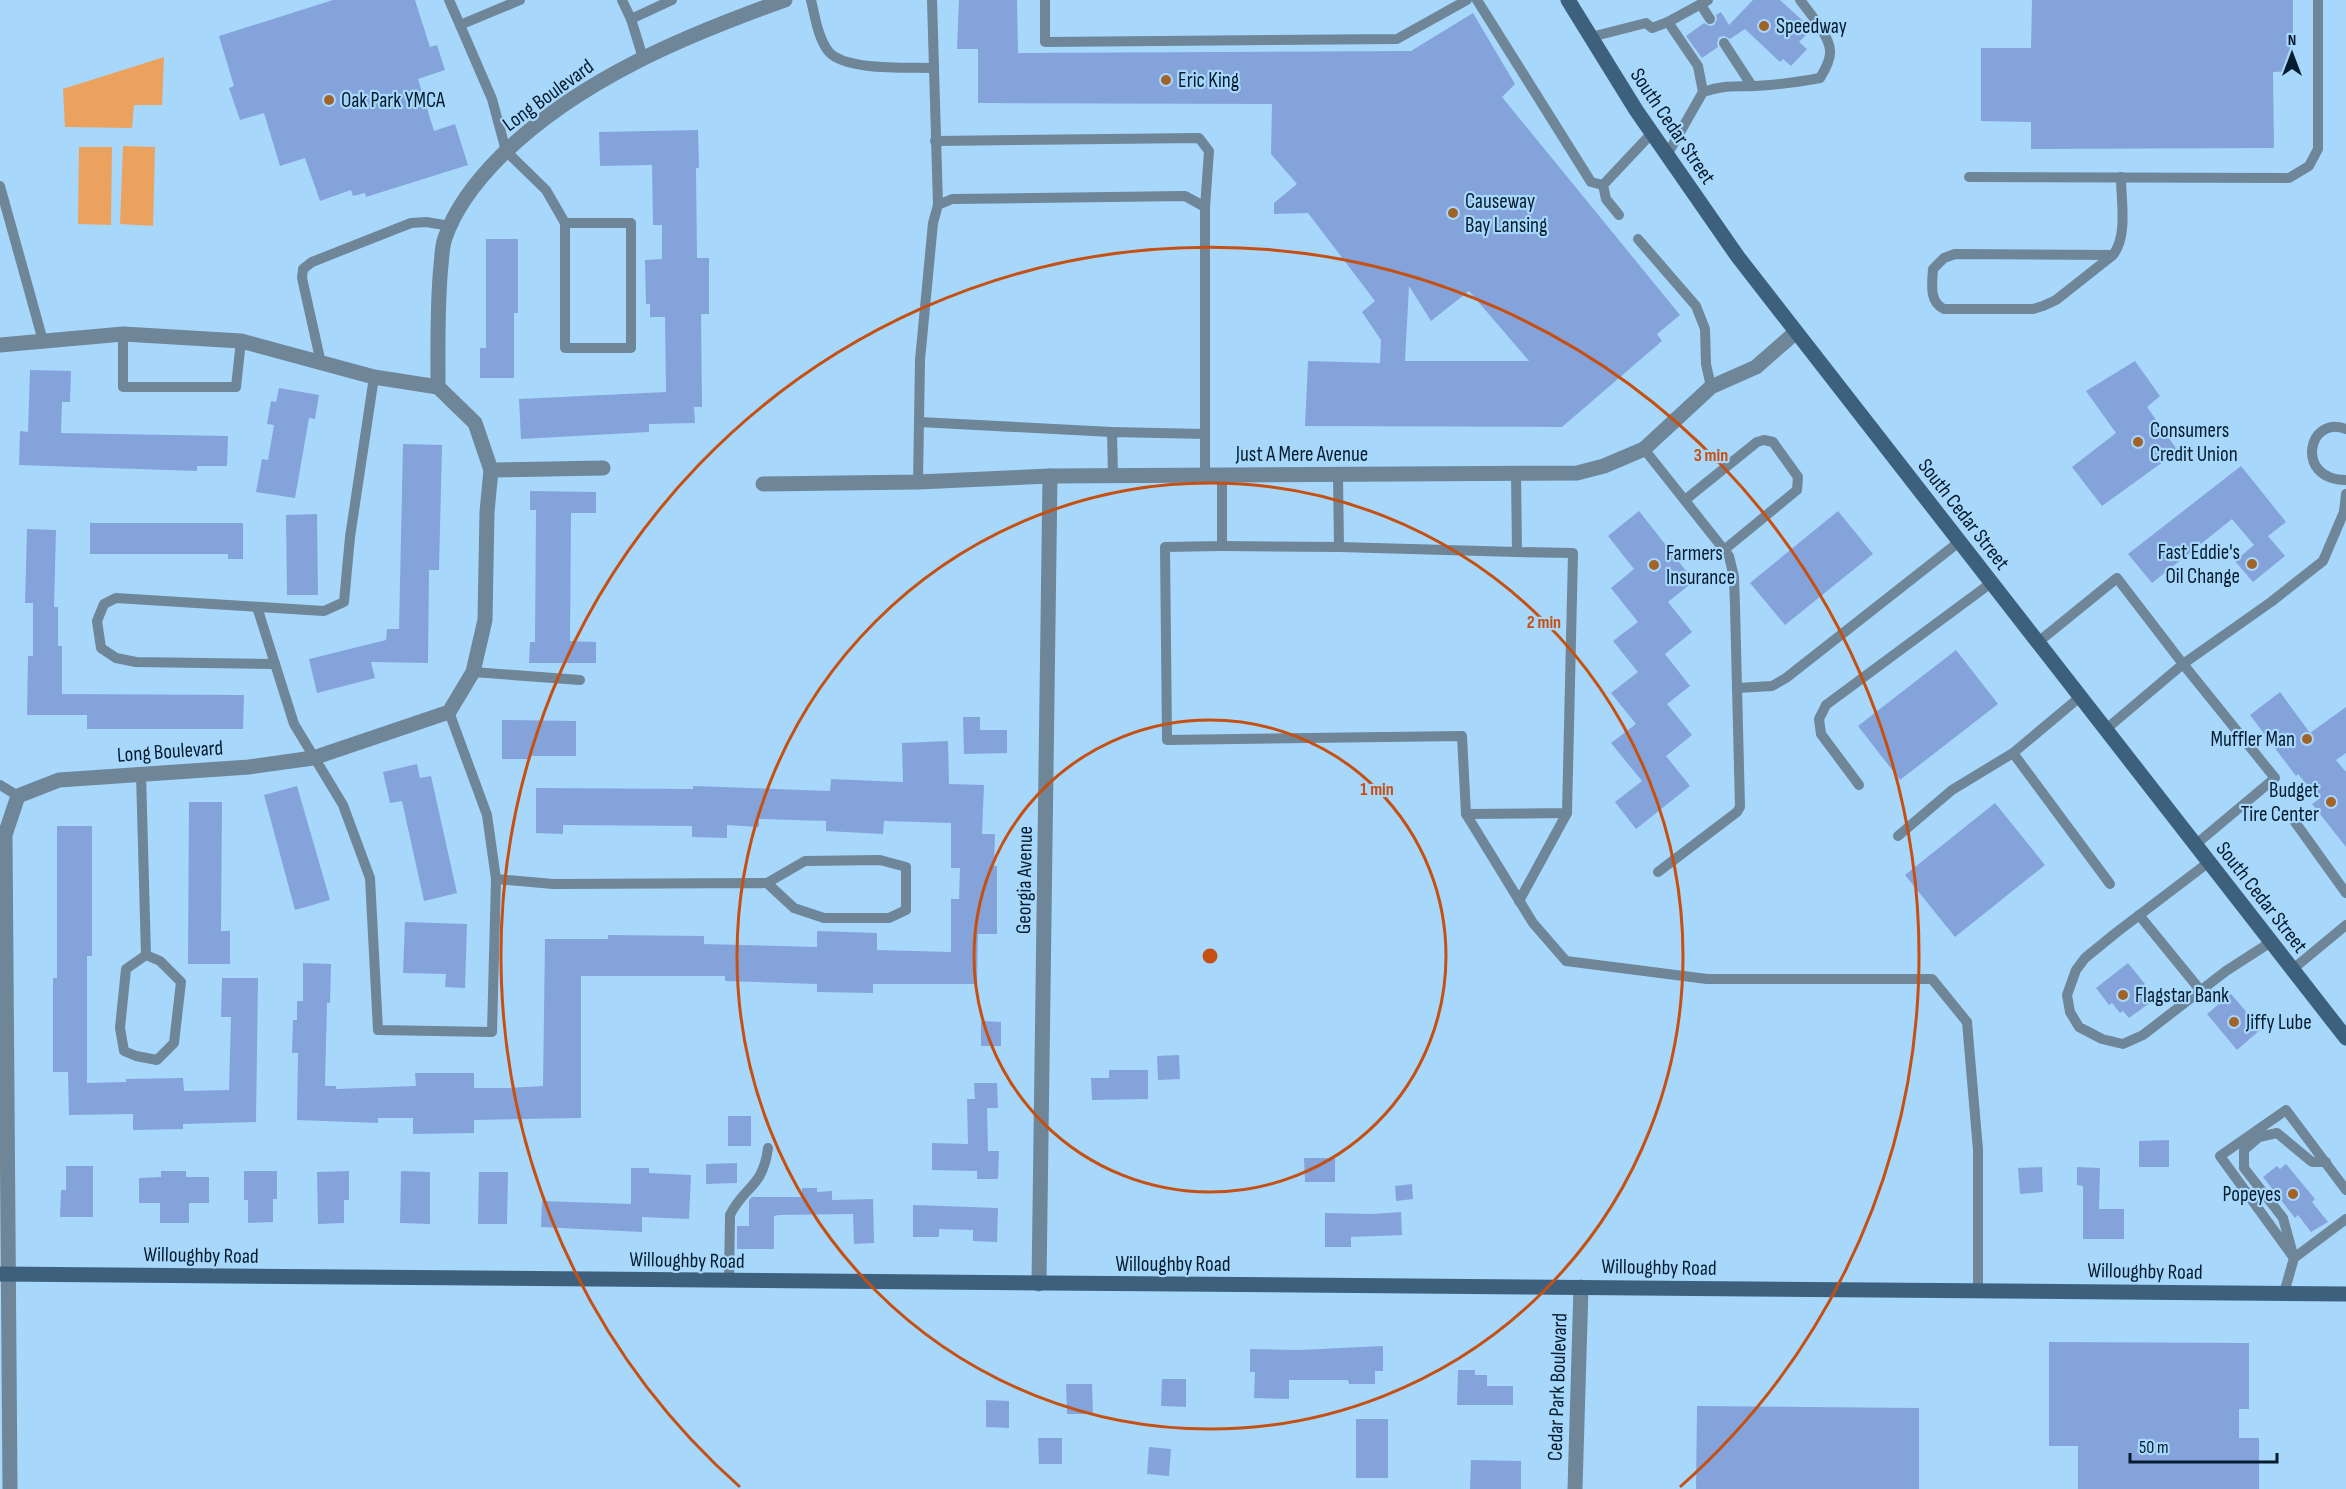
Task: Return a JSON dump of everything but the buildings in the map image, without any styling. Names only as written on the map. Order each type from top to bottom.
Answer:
[{"type":"street","name":"Long Boulevard","points":[[438,387],[439,286],[444,240],[457,210],[482,176],[524,133],[587,89],[643,58],[785,0]]},
{"type":"street","name":"South Cedar Street","points":[[1568,0],[1697,200],[1796,332],[2346,1038]]},
{"type":"street","name":"Just A Mere Avenue","points":[[763,484],[918,482],[1050,476],[1577,473],[1604,466],[1644,449],[1711,387],[1756,367],[1796,332]]},
{"type":"street","points":[[0,345],[123,334],[240,341],[374,377],[438,387],[475,423],[491,470],[487,512],[485,620],[473,672],[449,712]]},
{"type":"street","points":[[491,470],[603,468]]},
{"type":"street","name":"Georgia Avenue","points":[[1039,1284],[1050,476]]},
{"type":"street","name":"Long Boulevard","points":[[18,796],[59,780],[249,767],[313,758],[449,712]]},
{"type":"street","points":[[10,1489],[5,1274],[5,835],[18,796]]},
{"type":"street","name":"Willoughby Road","points":[[5,1274],[2346,1294]]},
{"type":"street","name":"Cedar Park Boulevard","points":[[1575,1489],[1581,1287]]},
{"type":"lane","points":[[449,0],[492,99],[506,151],[546,190],[565,223],[565,348],[631,348],[631,223],[565,223]]},
{"type":"lane","points":[[460,25],[520,0]]},
{"type":"lane","points":[[622,0],[631,19],[643,58]]},
{"type":"lane","points":[[631,19],[672,0]]},
{"type":"lane","points":[[811,0],[819,31],[830,53],[854,65],[933,68]]},
{"type":"lane","points":[[918,482],[920,360],[933,223],[938,204],[932,0]]},
{"type":"lane","points":[[1045,0],[1045,42],[1397,39],[1467,0]]},
{"type":"lane","points":[[1477,0],[1590,182],[1603,185]]},
{"type":"lane","points":[[1703,92],[1723,85],[1791,84],[1820,78],[1827,66],[1831,50],[1821,28],[1800,0]]},
{"type":"lane","points":[[1969,177],[2289,178],[2309,166],[2318,149],[2318,0]]},
{"type":"lane","points":[[1590,37],[1646,23],[1652,28],[1705,2],[1710,19]]},
{"type":"lane","points":[[1667,155],[1703,92],[1698,66],[1668,22]]},
{"type":"lane","points":[[1724,43],[1752,86]]},
{"type":"lane","points":[[1603,185],[1652,133]]},
{"type":"lane","points":[[935,141],[1199,138],[1209,151],[1205,207],[1205,475]]},
{"type":"lane","points":[[2113,255],[1955,254],[1944,258],[1933,270],[1933,298],[1937,306],[1944,309],[2033,309],[2056,300],[2113,255],[2120,246],[2122,235],[2121,177]]},
{"type":"lane","points":[[1603,185],[1605,199],[1619,215]]},
{"type":"lane","points":[[0,186],[43,341]]},
{"type":"lane","points":[[938,204],[952,199],[1185,196],[1205,207]]},
{"type":"lane","points":[[321,363],[302,278],[303,269],[312,262],[411,223],[426,222],[450,226]]},
{"type":"lane","points":[[1638,239],[1696,306],[1705,328],[1706,364],[1711,387]]},
{"type":"lane","points":[[123,334],[123,387],[236,387],[240,341]]},
{"type":"lane","points":[[275,664],[136,662],[116,658],[100,648],[97,621],[104,604],[116,598],[324,611],[344,602],[350,537],[374,377]]},
{"type":"lane","points":[[919,422],[1112,432],[1205,434]]},
{"type":"lane","points":[[2346,429],[2333,427],[2325,430],[2314,439],[2311,449],[2315,467],[2328,477],[2346,480]]},
{"type":"lane","points":[[1112,432],[1113,476]]},
{"type":"lane","points":[[1685,500],[1757,442],[1769,440],[1773,442],[1798,477],[1797,490],[1724,550]]},
{"type":"lane","points":[[1644,449],[1724,550],[1732,565],[1734,577],[1740,807],[1737,812],[1658,872]]},
{"type":"lane","points":[[1516,473],[1517,552]]},
{"type":"lane","points":[[1222,475],[1222,546]]},
{"type":"lane","points":[[1338,475],[1339,547]]},
{"type":"lane","points":[[2106,730],[2184,664],[2271,602],[2323,561],[2344,512],[2346,494]]},
{"type":"lane","points":[[1737,688],[1772,686],[1786,678],[1959,542]]},
{"type":"lane","points":[[1519,901],[1567,813],[1573,553],[1339,547],[1165,548],[1167,740],[1462,735],[1466,814],[1519,901],[1533,923],[1566,961],[1707,979],[1932,979],[1967,1022],[1978,1150],[1978,1290]]},
{"type":"lane","points":[[2037,643],[2117,578],[2275,778],[2195,845]]},
{"type":"lane","points":[[1859,785],[1821,734],[1819,719],[1826,705],[1991,583]]},
{"type":"lane","points":[[257,607],[294,724],[343,805],[370,878],[378,1030],[492,1032],[496,879],[487,815],[449,712]]},
{"type":"lane","points":[[473,672],[580,680]]},
{"type":"lane","points":[[1898,836],[1952,790],[2013,753],[2080,697]]},
{"type":"lane","points":[[2013,753],[2110,884]]},
{"type":"lane","points":[[141,774],[146,955]]},
{"type":"lane","points":[[0,785],[18,796]]},
{"type":"lane","points":[[1466,814],[1567,813]]},
{"type":"lane","points":[[2295,822],[2346,893]]},
{"type":"lane","points":[[496,879],[553,884],[767,883],[805,861],[880,860],[906,867],[906,910],[890,918],[824,918],[794,908],[767,883]]},
{"type":"lane","points":[[2209,862],[2085,958],[2076,969],[2067,995],[2070,1012],[2079,1027],[2102,1039],[2123,1044],[2143,1035],[2226,971],[2271,942]]},
{"type":"lane","points":[[2139,915],[2201,990]]},
{"type":"lane","points":[[2292,969],[2346,925]]},
{"type":"lane","points":[[146,955],[160,961],[181,982],[174,1043],[157,1060],[124,1051],[120,1028],[126,969],[146,955]]},
{"type":"lane","points":[[2294,1258],[2220,1156],[2286,1110],[2326,1162],[2342,1172],[2346,1190]]},
{"type":"lane","points":[[2284,1293],[2294,1258],[2283,1218],[2244,1168],[2244,1150],[2259,1137],[2277,1133],[2312,1162],[2326,1162]]},
{"type":"lane","points":[[729,1281],[730,1215],[734,1206],[761,1176],[768,1148]]},
{"type":"lane","points":[[2294,1258],[2346,1220]]},
{"type":"shaded area","points":[[164,57],[162,105],[134,105],[132,128],[65,127],[63,89]]},
{"type":"shaded area","points":[[123,146],[155,147],[153,226],[120,224]]},
{"type":"shaded area","points":[[79,147],[112,147],[111,225],[78,224]]},
{"type":"place","name":"Speedway","points":[[1764,26]]},
{"type":"place","name":"Eric King","points":[[1166,80]]},
{"type":"place","name":"Oak Park YMCA","points":[[329,100]]},
{"type":"place","name":"Causeway Bay Lansing","points":[[1453,213]]},
{"type":"place","name":"Consumers Credit Union","points":[[2138,442]]},
{"type":"place","name":"Fast Eddie's Oil Change","points":[[2252,564]]},
{"type":"place","name":"Farmers Insurance","points":[[1654,565]]},
{"type":"place","name":"Muffler Man","points":[[2307,739]]},
{"type":"place","name":"Budget Tire Center","points":[[2331,802]]},
{"type":"place","name":"Flagstar Bank","points":[[2123,995]]},
{"type":"place","name":"Jiffy Lube","points":[[2234,1022]]},
{"type":"place","name":"Popeyes","points":[[2293,1194]]}]
